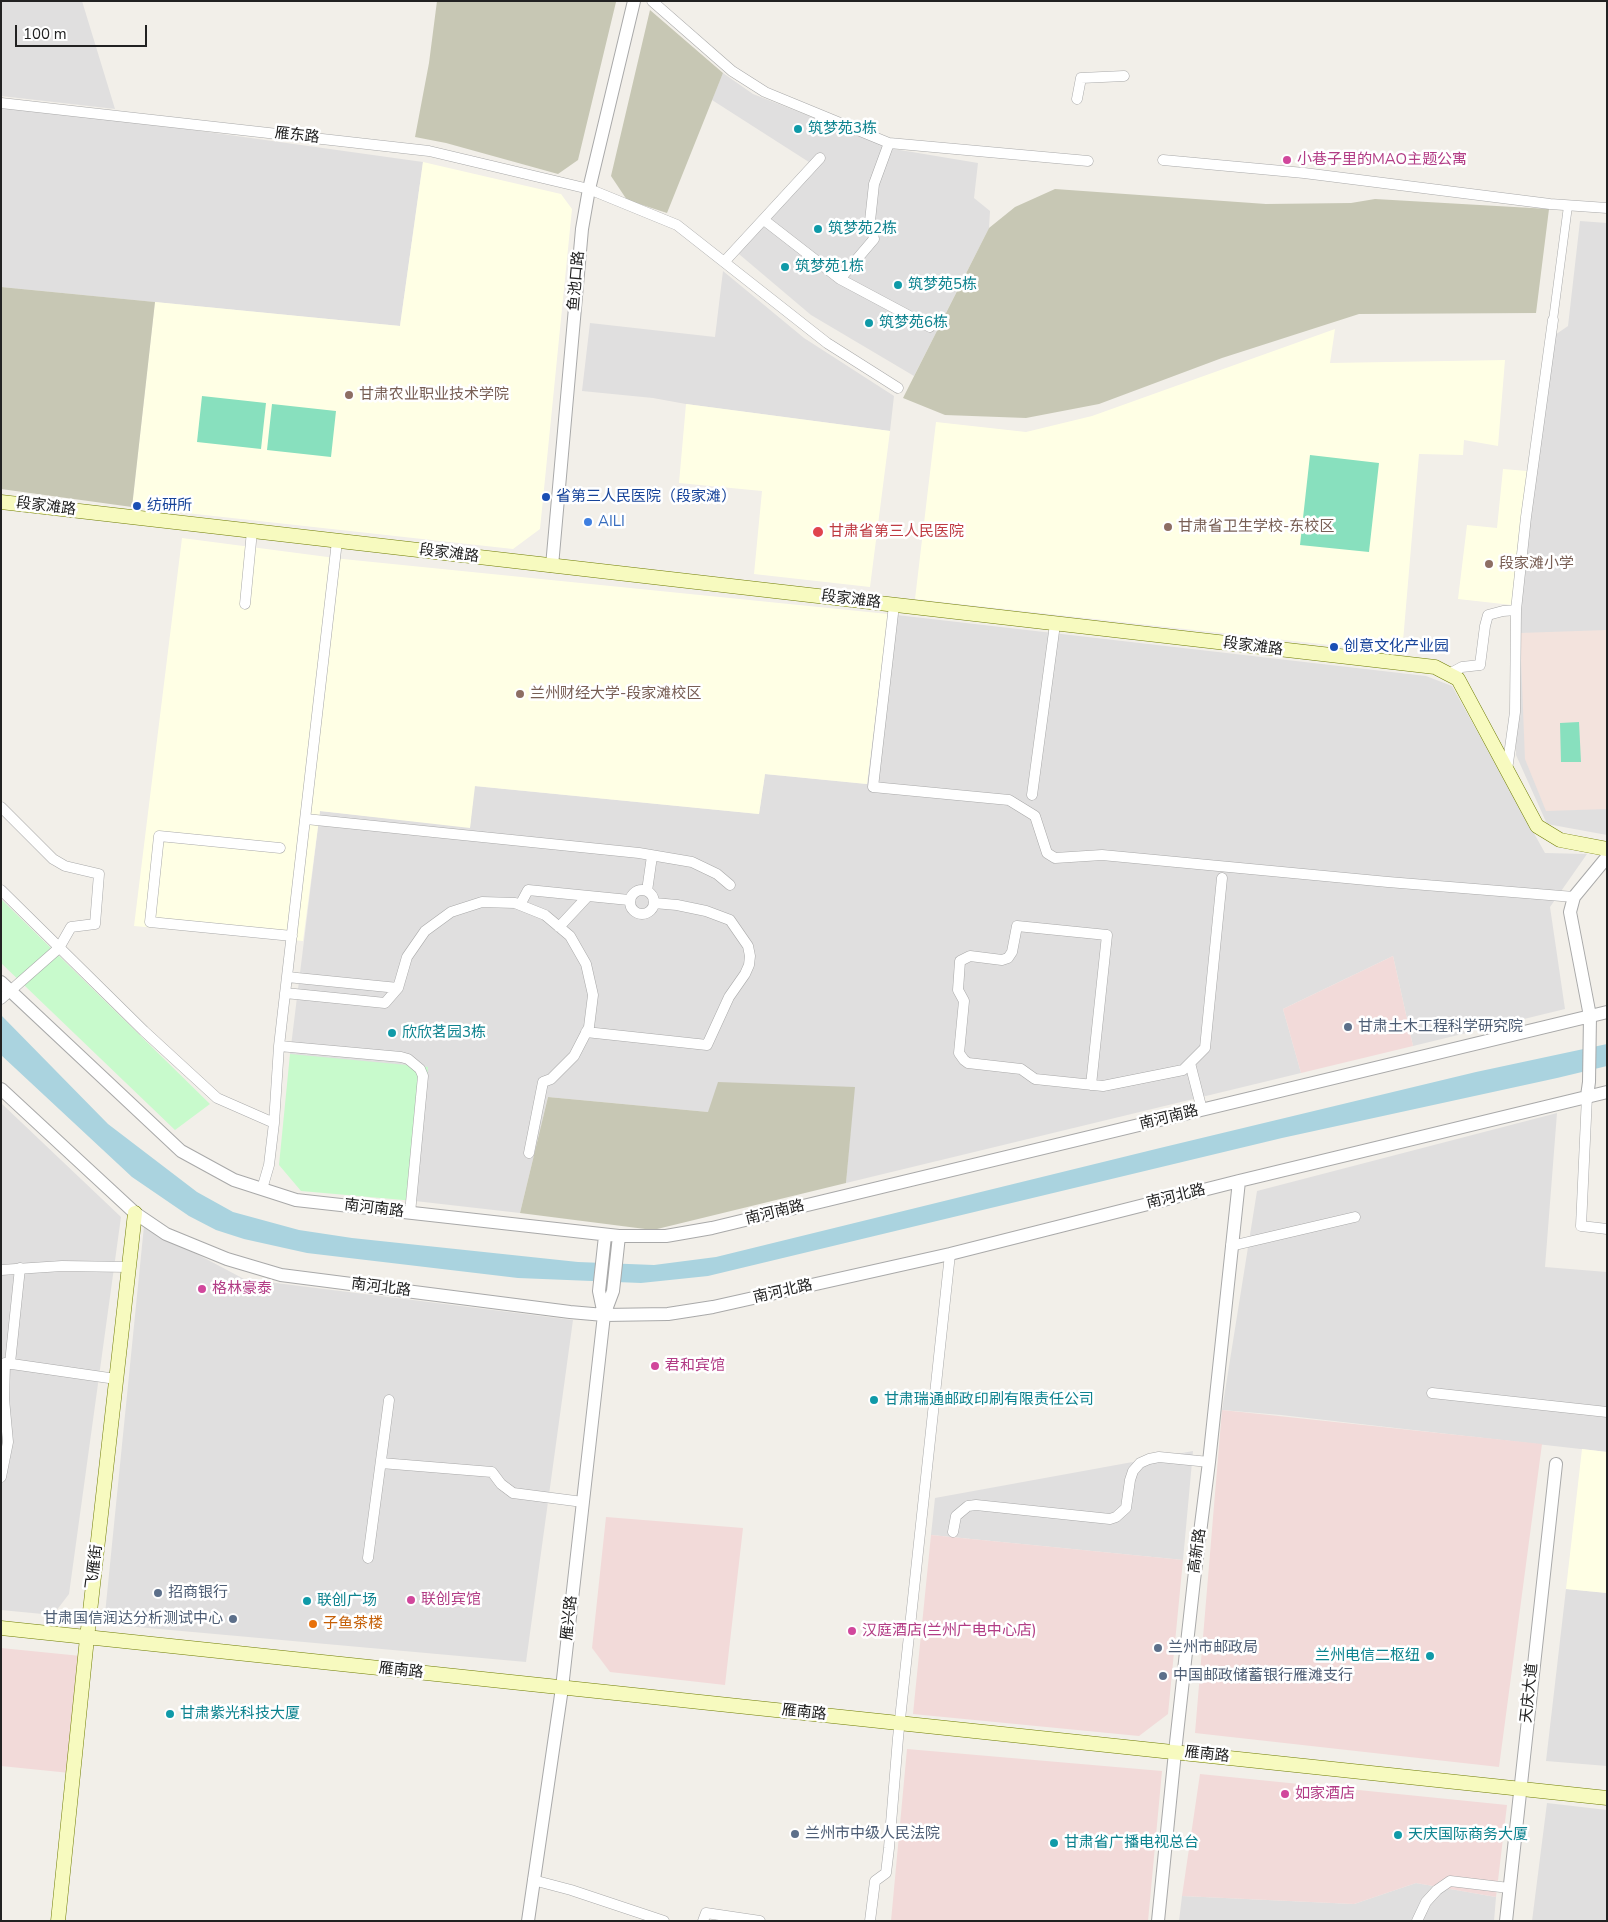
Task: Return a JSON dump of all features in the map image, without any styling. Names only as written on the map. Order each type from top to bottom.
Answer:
[{"type":"main road","name":"段家滩路","points":[[1,502],[1435,668],[1449,674]]},
{"type":"main road","points":[[1449,674],[1458,678],[1537,826],[1560,840],[1607,849]]},
{"type":"main road","name":"飞雁街","points":[[58,1921],[86,1638],[135,1213]]},
{"type":"main road","name":"雁南路","points":[[1,1628],[1607,1798]]},
{"type":"street","name":"鱼池口路","points":[[552,566],[582,229],[589,189],[634,1]]},
{"type":"street","points":[[652,1],[732,70],[765,92],[889,143],[1088,162]]},
{"type":"street","points":[[1077,99],[1081,78],[1124,76]]},
{"type":"street","name":"雁东路","points":[[1,104],[429,151],[589,189]]},
{"type":"street","points":[[840,279],[874,239],[870,221],[874,184],[889,143]]},
{"type":"street","points":[[726,262],[820,158]]},
{"type":"street","points":[[1163,160],[1304,173],[1568,206],[1607,208]]},
{"type":"street","points":[[589,189],[677,225],[827,343],[898,388]]},
{"type":"street","points":[[1507,770],[1515,712],[1516,610],[1526,517],[1568,206]]},
{"type":"street","points":[[764,220],[840,279],[930,327]]},
{"type":"street","points":[[245,604],[252,531]]},
{"type":"street","points":[[262,1189],[269,1165],[274,1123],[279,1046],[337,541]]},
{"type":"street","points":[[894,605],[874,787],[1009,800],[1035,816],[1047,853],[1055,858],[1102,855],[1388,882],[1574,897]]},
{"type":"street","points":[[1449,674],[1462,666],[1480,665],[1488,615],[1516,610]]},
{"type":"street","points":[[1032,795],[1055,624]]},
{"type":"street","points":[[1,807],[54,859],[65,866],[99,874],[95,924],[71,927],[60,948],[4,991]]},
{"type":"street","points":[[306,819],[652,856],[692,862],[717,874],[730,885]]},
{"type":"street","points":[[280,848],[159,836],[150,922],[292,936]]},
{"type":"street","points":[[647,891],[652,856]]},
{"type":"street","points":[[1607,857],[1574,897],[1570,912],[1590,1016],[1589,1082],[1581,1226],[1607,1229]]},
{"type":"street","points":[[1091,1084],[1107,935],[1017,926],[1012,952],[1008,958],[1002,960],[970,956],[960,961],[958,990],[964,1001],[959,1048],[961,1057],[968,1063],[1020,1069],[1035,1079],[1103,1086],[1183,1070],[1206,1048],[1222,878]]},
{"type":"street","points":[[1,890],[144,1031],[217,1098],[274,1123]]},
{"type":"street","points":[[520,906],[528,890],[629,900]]},
{"type":"street","points":[[636,891],[647,891],[652,896],[654,903],[648,912],[640,914],[631,908],[629,900],[636,891]]},
{"type":"street","points":[[559,927],[588,896]]},
{"type":"street","points":[[285,993],[385,1003],[398,988],[406,957],[420,937],[425,931],[451,912],[482,902],[515,904],[545,915],[570,936],[586,964],[593,995],[589,1027],[574,1056],[551,1079],[543,1082],[529,1152]]},
{"type":"street","points":[[586,1032],[707,1045],[729,997],[745,974],[750,956],[748,946],[730,920],[706,911],[677,905],[654,903]]},
{"type":"street","points":[[287,977],[398,988]]},
{"type":"street","name":"南河南路","points":[[4,991],[181,1151],[234,1180],[296,1200],[605,1236],[666,1236],[712,1228],[1607,1012]]},
{"type":"street","points":[[279,1046],[401,1057],[408,1059],[420,1069],[423,1076],[410,1213]]},
{"type":"street","points":[[1190,1063],[1202,1110]]},
{"type":"street","name":"南河北路","points":[[1,1089],[135,1213],[166,1234],[227,1259],[281,1275],[604,1315],[668,1314],[713,1307],[950,1254],[1239,1181],[1607,1092]]},
{"type":"street","name":"高新路","points":[[1158,1921],[1174,1752],[1210,1462],[1239,1181]]},
{"type":"street","points":[[1231,1246],[1355,1217]]},
{"type":"street","points":[[604,1315],[599,1291],[605,1236]]},
{"type":"street","points":[[604,1315],[613,1291],[619,1236]]},
{"type":"street","points":[[870,1921],[875,1881],[886,1873],[900,1723],[950,1254]]},
{"type":"street","points":[[1,1270],[62,1266],[129,1267]]},
{"type":"street","points":[[10,1363],[20,1268]]},
{"type":"street","name":"雁兴路","points":[[528,1921],[562,1688],[604,1315]]},
{"type":"street","points":[[1,1477],[8,1442],[4,1400],[4,1363],[116,1380]]},
{"type":"street","points":[[1432,1393],[1607,1412]]},
{"type":"street","points":[[368,1558],[389,1400]]},
{"type":"street","points":[[953,1532],[956,1516],[968,1506],[976,1505],[1110,1519],[1116,1517],[1126,1508],[1130,1480],[1140,1463],[1149,1458],[1159,1457],[1210,1462]]},
{"type":"street","points":[[381,1463],[492,1472],[501,1484],[513,1493],[583,1502]]},
{"type":"street","name":"天庆大道","points":[[1506,1921],[1556,1464]]},
{"type":"street","points":[[533,1880],[571,1890],[664,1921]]},
{"type":"street","points":[[1417,1921],[1426,1902],[1437,1890],[1450,1881],[1509,1888]]},
{"type":"street","points":[[703,1921],[706,1913],[760,1921]]},
{"type":"shaded area","points":[[1,1],[82,1],[115,109],[1,96]]},
{"type":"shaded area","points":[[437,1],[616,2],[578,160],[558,174],[446,143],[415,137],[429,63]]},
{"type":"shaded area","points":[[650,10],[723,73],[667,213],[627,200],[611,176]]},
{"type":"shaded area","points":[[723,73],[753,94],[894,149],[978,163],[974,198],[990,211],[989,228],[914,376],[811,315],[733,249],[812,164],[712,100]]},
{"type":"shaded area","points":[[7,104],[423,162],[400,326],[1,287],[1,106]]},
{"type":"shaded area","name":"甘肃农业职业技术学院","points":[[423,162],[561,194],[572,209],[540,529],[513,549],[132,507],[155,302],[400,326]]},
{"type":"shaded area","points":[[1055,189],[1266,204],[1351,203],[1375,199],[1549,209],[1536,313],[1359,314],[1222,358],[1099,404],[1026,418],[945,415],[903,398],[989,228],[1015,207]]},
{"type":"shaded area","points":[[1580,221],[1607,223],[1607,835],[1547,824],[1516,755],[1515,613],[1552,337],[1568,326]]},
{"type":"shaded area","points":[[723,271],[804,338],[894,396],[890,431],[653,398],[582,391],[590,323],[715,337]]},
{"type":"shaded area","points":[[1,287],[155,302],[132,507],[1,489]]},
{"type":"shaded area","name":"甘肃省卫生学校-东校区","points":[[1335,329],[1330,363],[1505,360],[1498,446],[1464,440],[1463,455],[1419,454],[1402,653],[915,599],[936,422],[1026,432],[1092,416]]},
{"type":"shaded area","name":"甘肃省第三人民医院","points":[[686,404],[890,431],[870,587],[754,574],[762,491],[679,483]]},
{"type":"shaded area","name":"段家滩小学","points":[[1503,469],[1527,471],[1512,605],[1458,599],[1467,525],[1497,528]]},
{"type":"shaded area","name":"兰州财经大学-段家滩校区","points":[[182,538],[343,559],[888,614],[867,784],[765,774],[759,814],[475,786],[470,828],[320,811],[303,941],[134,926]]},
{"type":"shaded area","points":[[888,614],[1426,676],[1452,686],[1545,853],[1587,854],[1550,907],[1565,1009],[1413,1046],[1393,956],[1283,1009],[1301,1073],[846,1183],[854,1087],[708,1112],[548,1097],[520,1213],[415,1201],[290,1054],[320,811],[470,827],[474,786],[759,814],[765,774],[867,784]]},
{"type":"shaded area","points":[[1607,630],[1607,809],[1546,811],[1525,759],[1520,633]]},
{"type":"shaded area","name":"甘肃土木工程科学研究院","points":[[1393,956],[1413,1046],[1301,1073],[1283,1009]]},
{"type":"shaded area","points":[[718,1082],[855,1087],[846,1183],[653,1230],[520,1213],[548,1097],[708,1112]]},
{"type":"shaded area","points":[[1,1103],[121,1217],[69,1594],[53,1615],[1,1610]]},
{"type":"shaded area","points":[[1557,1113],[1545,1267],[1607,1272],[1607,1452],[1222,1410],[1257,1191]]},
{"type":"shaded area","points":[[144,1226],[244,1279],[573,1320],[526,1662],[104,1624]]},
{"type":"shaded area","points":[[1222,1410],[1542,1444],[1499,1767],[1195,1733]]},
{"type":"shaded area","points":[[1582,1449],[1607,1452],[1607,1593],[1566,1589]]},
{"type":"shaded area","points":[[1193,1451],[1183,1560],[931,1535],[935,1498]]},
{"type":"shaded area","points":[[606,1517],[743,1528],[725,1685],[610,1672],[592,1648]]},
{"type":"shaded area","points":[[931,1535],[1183,1560],[1168,1714],[1139,1736],[913,1714]]},
{"type":"shaded area","points":[[1566,1589],[1607,1593],[1607,1766],[1546,1761]]},
{"type":"shaded area","points":[[1,1648],[81,1656],[70,1773],[1,1766]]},
{"type":"shaded area","points":[[907,1749],[1162,1771],[1148,1921],[891,1921]]},
{"type":"shaded area","points":[[1200,1774],[1507,1805],[1496,1897],[1416,1883],[1354,1904],[1182,1896]]},
{"type":"shaded area","points":[[1547,1803],[1607,1810],[1607,1921],[1532,1921]]},
{"type":"shaded area","points":[[1416,1883],[1496,1897],[1494,1921],[1179,1921],[1182,1896],[1354,1904]]},
{"type":"green space","points":[[202,396],[266,403],[261,449],[197,442]]},
{"type":"green space","points":[[272,404],[336,411],[331,457],[267,450]]},
{"type":"green space","points":[[1310,455],[1379,463],[1369,552],[1300,545]]},
{"type":"green space","points":[[1579,722],[1581,762],[1561,762],[1560,723]]},
{"type":"green space","points":[[1,899],[210,1104],[175,1130],[1,963]]},
{"type":"green space","points":[[290,1054],[428,1067],[415,1201],[301,1191],[279,1165]]},
{"type":"water","points":[[1,1015],[108,1124],[197,1192],[233,1212],[299,1230],[352,1238],[578,1262],[654,1265],[716,1257],[1476,1072],[1607,1044],[1607,1066],[1282,1138],[708,1276],[641,1283],[518,1278],[307,1253],[244,1239],[216,1230],[189,1216],[132,1177],[1,1055]]},
{"type":"place","name":"筑梦苑3栋","points":[[798,129]]},
{"type":"place","name":"小巷子里的MAO主题公寓","points":[[1287,160]]},
{"type":"place","name":"筑梦苑2栋","points":[[818,229]]},
{"type":"place","name":"筑梦苑1栋","points":[[785,267]]},
{"type":"place","name":"筑梦苑5栋","points":[[898,285]]},
{"type":"place","name":"筑梦苑6栋","points":[[869,323]]},
{"type":"place","name":"甘肃农业职业技术学院","points":[[349,395]]},
{"type":"place","name":"省第三人民医院（段家滩）","points":[[546,497]]},
{"type":"place","name":"纺研所","points":[[137,506]]},
{"type":"place","name":"AILI","points":[[588,522]]},
{"type":"place","name":"甘肃省卫生学校-东校区","points":[[1168,527]]},
{"type":"place","name":"甘肃省第三人民医院","points":[[818,532]]},
{"type":"place","name":"段家滩小学","points":[[1489,564]]},
{"type":"place","name":"创意文化产业园","points":[[1334,647]]},
{"type":"place","name":"兰州财经大学-段家滩校区","points":[[520,694]]},
{"type":"place","name":"甘肃土木工程科学研究院","points":[[1348,1027]]},
{"type":"place","name":"欣欣茗园3栋","points":[[392,1033]]},
{"type":"place","name":"格林豪泰","points":[[202,1289]]},
{"type":"place","name":"君和宾馆","points":[[655,1366]]},
{"type":"place","name":"甘肃瑞通邮政印刷有限责任公司","points":[[874,1400]]},
{"type":"place","name":"招商银行","points":[[158,1593]]},
{"type":"place","name":"联创宾馆","points":[[411,1600]]},
{"type":"place","name":"联创广场","points":[[307,1601]]},
{"type":"place","name":"甘肃国信润达分析测试中心","points":[[233,1619]]},
{"type":"place","name":"子鱼茶楼","points":[[313,1624]]},
{"type":"place","name":"汉庭酒店(兰州广电中心店)","points":[[852,1631]]},
{"type":"place","name":"兰州市邮政局","points":[[1158,1648]]},
{"type":"place","name":"兰州电信二枢纽","points":[[1430,1656]]},
{"type":"place","name":"中国邮政储蓄银行雁滩支行","points":[[1163,1676]]},
{"type":"place","name":"甘肃紫光科技大厦","points":[[170,1714]]},
{"type":"place","name":"如家酒店","points":[[1285,1794]]},
{"type":"place","name":"兰州市中级人民法院","points":[[795,1834]]},
{"type":"place","name":"天庆国际商务大厦","points":[[1398,1835]]},
{"type":"place","name":"甘肃省广播电视总台","points":[[1054,1843]]}]
